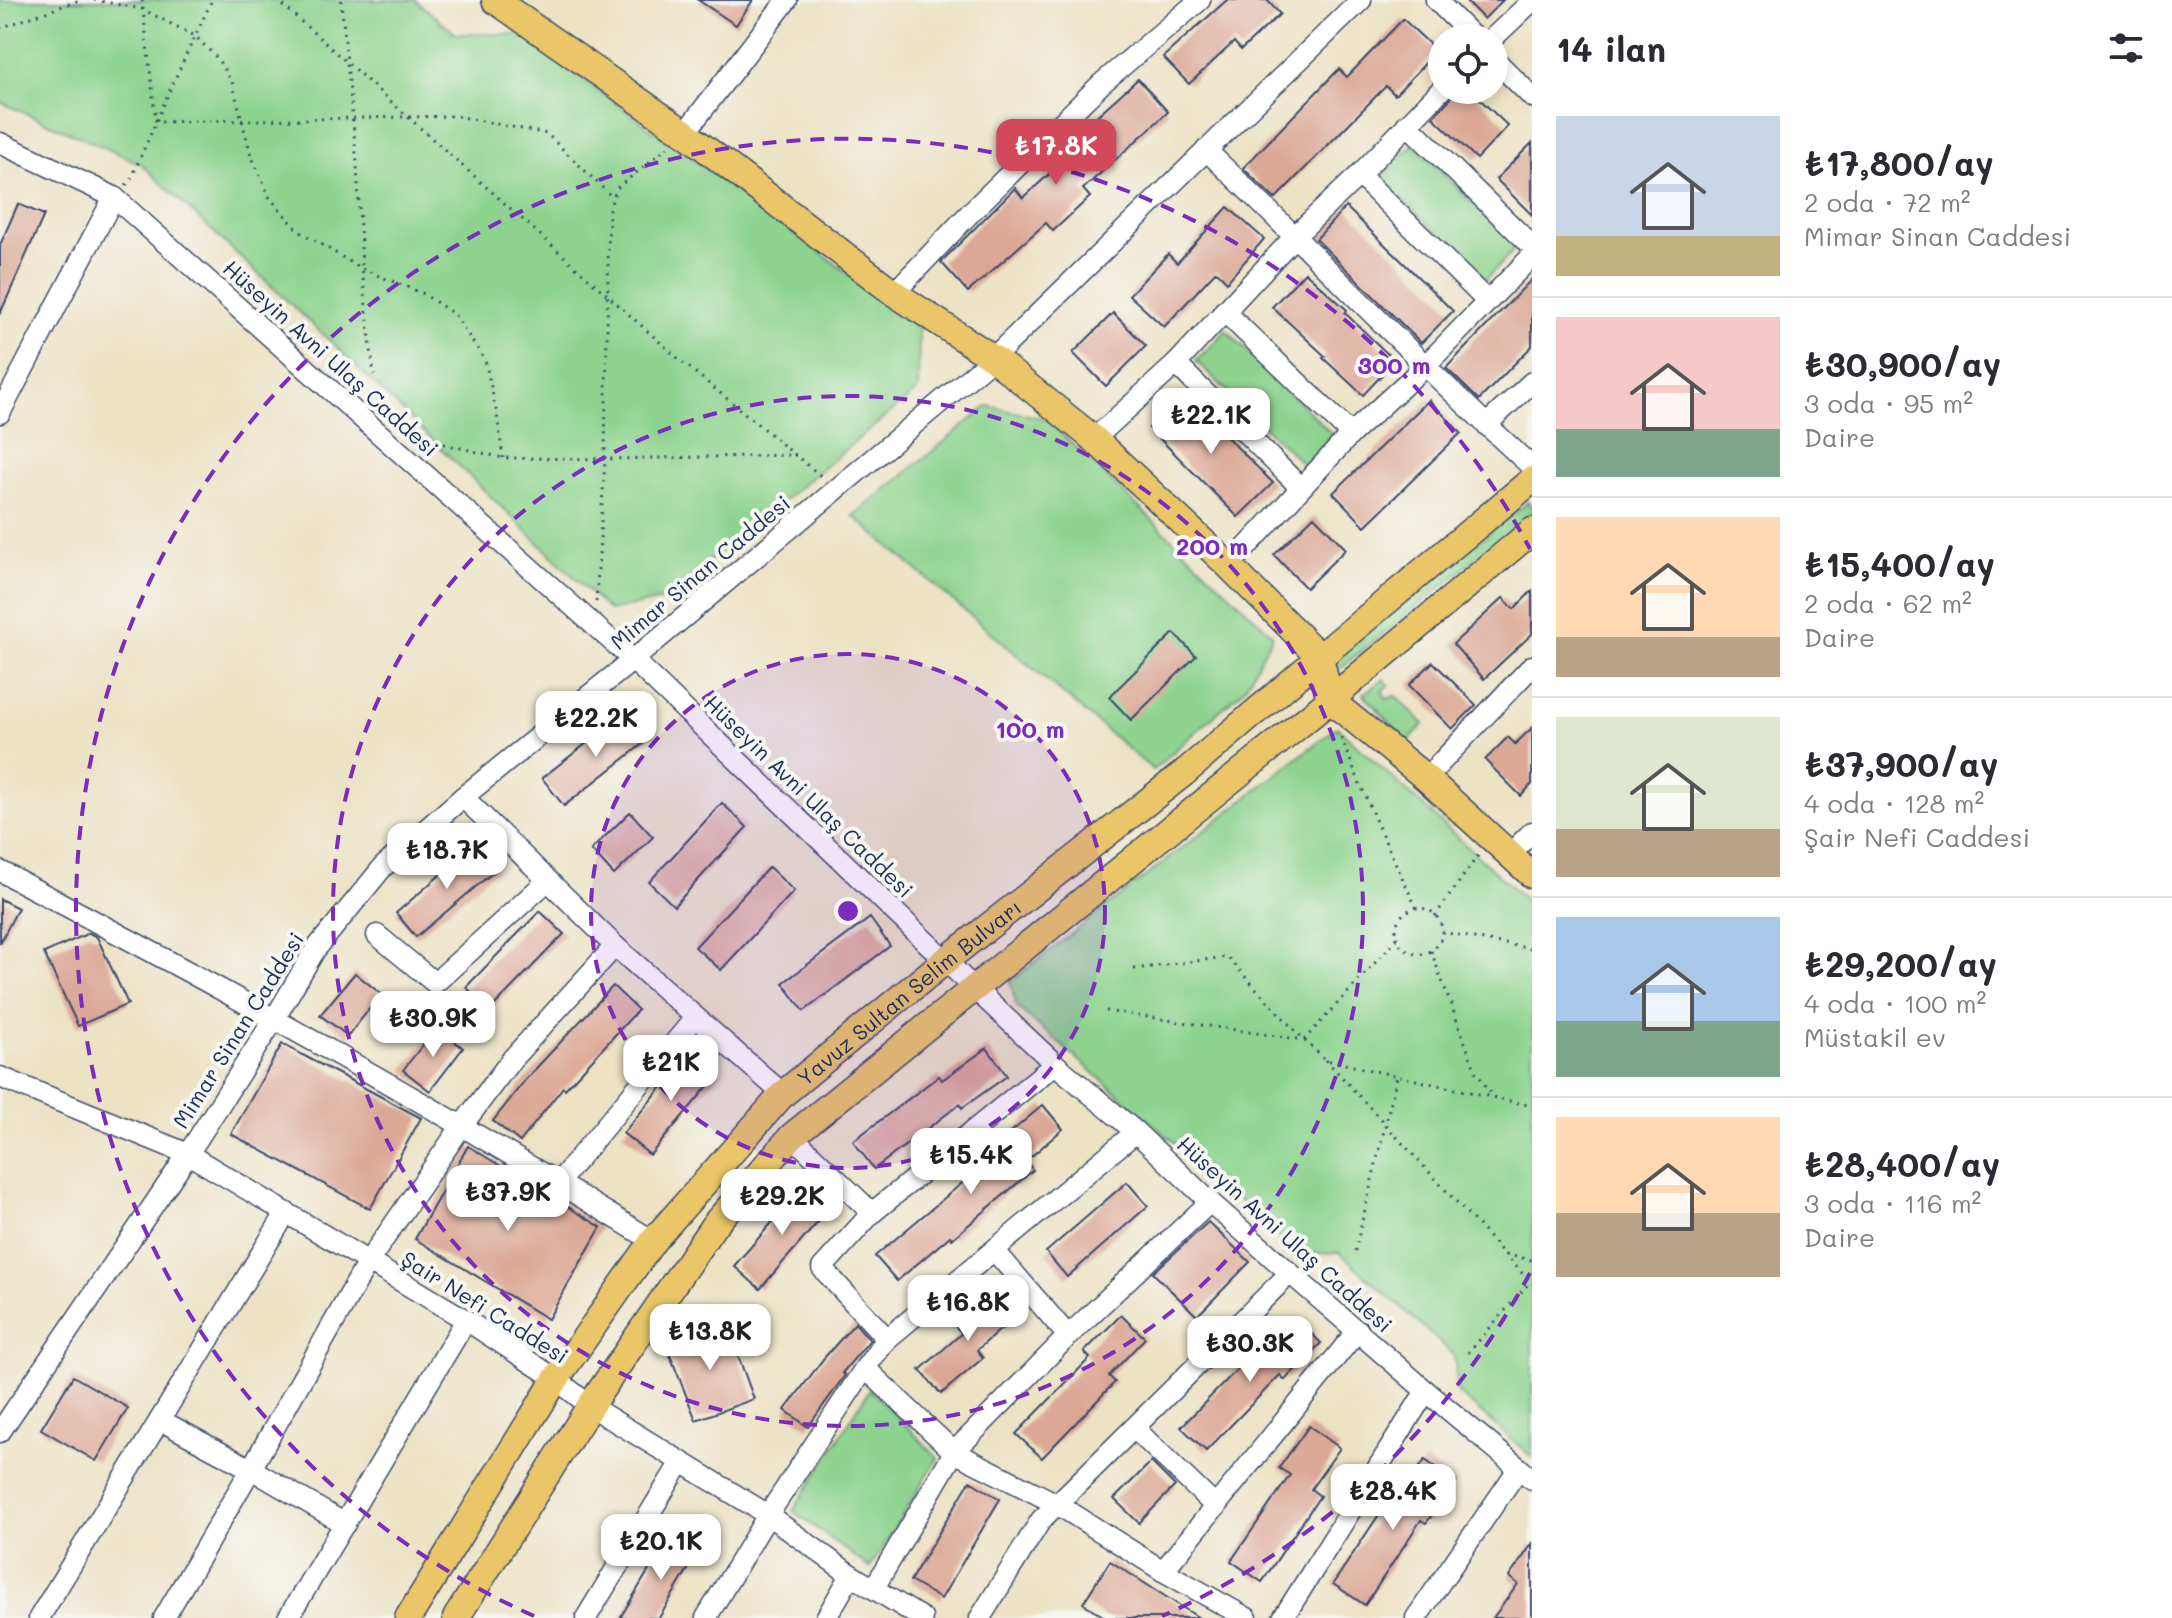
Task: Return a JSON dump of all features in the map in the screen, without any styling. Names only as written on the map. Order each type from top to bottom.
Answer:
[{"type":"main road","points":[[495,0],[685,133],[894,293],[993,358],[1094,439],[1320,657],[1330,700],[1426,778],[1532,875]]},
{"type":"main road","name":"Yavuz Sultan Selim Bulvarı","points":[[408,1618],[556,1379],[653,1241],[783,1094],[946,960],[1184,773],[1532,480]]},
{"type":"main road","name":"Yavuz Sultan Selim Bulvarı","points":[[456,1618],[590,1406],[714,1225],[792,1136],[1330,700],[1532,531]]},
{"type":"street","points":[[685,133],[787,0]]},
{"type":"street","points":[[894,293],[1101,84],[1200,0]]},
{"type":"street","points":[[1330,0],[1345,15]]},
{"type":"street","name":"Mimar Sinan Caddesi","points":[[0,1432],[188,1154],[315,950],[383,867],[463,797],[633,660],[993,358],[1361,0]]},
{"type":"street","points":[[1436,0],[1460,24]]},
{"type":"street","points":[[1508,24],[1532,1]]},
{"type":"street","points":[[1508,73],[1532,97]]},
{"type":"street","points":[[1094,439],[1176,364],[1296,235],[1428,103]]},
{"type":"street","points":[[1407,124],[1532,246]]},
{"type":"street","name":"Hüseyin Avni Ulaş Caddesi","points":[[0,143],[114,197],[633,660],[1055,1064],[1136,1132],[1290,1273],[1526,1474]]},
{"type":"street","points":[[1206,150],[1532,467]]},
{"type":"street","points":[[1359,175],[1487,301]]},
{"type":"street","points":[[1,406],[114,197]]},
{"type":"street","points":[[1229,566],[1351,434],[1425,366],[1532,256]]},
{"type":"street","points":[[1224,311],[1351,434]]},
{"type":"street","points":[[1176,364],[1300,487]]},
{"type":"street","points":[[1486,425],[1532,382]]},
{"type":"street","points":[[1426,778],[1532,666]]},
{"type":"street","points":[[463,797],[615,946],[783,1094]]},
{"type":"street","points":[[1500,845],[1532,832]]},
{"type":"street","points":[[0,871],[275,1018],[653,1241]]},
{"type":"street","points":[[377,935],[435,983],[547,881]]},
{"type":"street","points":[[164,1618],[368,1262],[512,1059],[615,946]]},
{"type":"street","points":[[558,1183],[695,1018]]},
{"type":"street","points":[[887,1339],[822,1268],[872,1213],[1055,1064]]},
{"type":"street","name":"Şair Nefi Caddesi","points":[[0,1077],[188,1154],[466,1320],[556,1379],[590,1406],[768,1515],[851,1575],[922,1618]]},
{"type":"street","points":[[706,1618],[768,1515],[887,1339],[1136,1132]]},
{"type":"street","points":[[792,1136],[872,1213]]},
{"type":"street","points":[[874,1588],[954,1452],[1068,1336],[1210,1202]]},
{"type":"street","points":[[39,1618],[286,1213]]},
{"type":"street","points":[[994,1250],[1068,1336]]},
{"type":"street","points":[[980,1618],[1041,1520],[1290,1273]]},
{"type":"street","points":[[288,1618],[466,1320]]},
{"type":"street","points":[[1163,1571],[1358,1330]]},
{"type":"street","points":[[865,1368],[954,1452],[1057,1504],[1163,1571],[1247,1618]]},
{"type":"street","points":[[1283,1618],[1426,1391]]},
{"type":"street","points":[[160,1420],[345,1524]]},
{"type":"street","points":[[1134,1428],[1216,1507]]},
{"type":"street","points":[[586,1618],[681,1462]]},
{"type":"street","points":[[1416,1618],[1526,1474]]},
{"type":"street","points":[[826,1618],[851,1575]]},
{"type":"path","points":[[0,28],[80,0]]},
{"type":"path","points":[[94,0],[142,9],[195,36],[217,58],[232,82],[251,155],[270,198],[299,231],[362,269],[422,293],[454,314],[485,360],[503,458]]},
{"type":"path","points":[[142,0],[156,122]]},
{"type":"path","points":[[114,197],[130,181],[212,0]]},
{"type":"path","points":[[277,0],[680,360],[836,489]]},
{"type":"path","points":[[341,0],[357,164],[362,269],[374,375]]},
{"type":"path","points":[[156,122],[457,116],[547,134],[613,198]]},
{"type":"path","points":[[595,625],[605,459],[609,209],[617,188],[685,133]]},
{"type":"path","points":[[444,444],[503,458],[796,455]]},
{"type":"path","points":[[1337,727],[1377,824],[1417,909]]},
{"type":"path","points":[[1435,916],[1500,845]]},
{"type":"path","points":[[1417,909],[1425,909],[1441,925],[1442,932],[1436,946],[1424,954],[1409,952],[1397,939],[1399,921],[1417,909]]},
{"type":"path","points":[[1442,932],[1532,949]]},
{"type":"path","points":[[1304,1040],[1397,939]]},
{"type":"path","points":[[1431,951],[1476,1072],[1494,1098]]},
{"type":"path","points":[[1134,969],[1227,957],[1531,1283],[1468,1353]]},
{"type":"path","points":[[1106,1011],[1304,1040]]},
{"type":"path","points":[[1326,1060],[1532,1106]]},
{"type":"path","points":[[1355,1251],[1397,1076]]},
{"type":"path","points":[[1506,1255],[1532,1260]]},
{"type":"green space","points":[[0,0],[415,0],[456,34],[522,34],[919,325],[918,390],[662,600],[609,611],[331,342],[140,163],[0,102]]},
{"type":"green space","points":[[1414,144],[1517,247],[1486,279],[1380,178]]},
{"type":"green space","points":[[1226,330],[1333,435],[1304,465],[1196,361]]},
{"type":"green space","points":[[988,406],[1046,419],[1273,635],[1244,689],[1153,770],[853,516]]},
{"type":"green space","points":[[1528,502],[1532,514],[1338,670],[1329,663]]},
{"type":"green space","points":[[1384,679],[1389,685],[1382,691],[1387,699],[1396,696],[1424,724],[1408,742],[1363,694]]},
{"type":"green space","points":[[1337,727],[1532,906],[1532,1457],[1458,1393],[1454,1355],[1339,1252],[1298,1255],[1194,1159],[1017,1007],[1010,982]]},
{"type":"green space","points":[[870,1389],[938,1458],[870,1568],[793,1511]]},
{"type":"building","points":[[698,0],[753,0],[736,25]]},
{"type":"building","points":[[1227,0],[1267,0],[1280,14],[1241,50],[1234,42],[1189,84],[1163,57]]},
{"type":"building","points":[[1465,0],[1503,0],[1484,19]]},
{"type":"building","points":[[1403,19],[1428,43],[1428,60],[1395,95],[1386,86],[1275,199],[1243,168],[1339,69],[1347,77]]},
{"type":"building","points":[[1138,79],[1168,112],[1083,189],[1090,197],[1053,231],[1046,223],[968,292],[941,262],[1015,188],[1023,198],[1070,155],[1062,147]]},
{"type":"building","points":[[1445,104],[1485,104],[1508,126],[1477,159],[1433,117]]},
{"type":"building","points":[[1532,143],[1532,215],[1496,179]]},
{"type":"building","points":[[18,204],[44,215],[0,314],[0,245]]},
{"type":"building","points":[[1228,207],[1264,239],[1227,282],[1216,271],[1164,327],[1129,295],[1168,254],[1177,263]]},
{"type":"building","points":[[1346,207],[1453,311],[1421,343],[1316,239]]},
{"type":"building","points":[[1305,272],[1347,310],[1345,313],[1395,361],[1363,395],[1272,307]]},
{"type":"building","points":[[1532,279],[1532,346],[1479,400],[1446,368]]},
{"type":"building","points":[[1113,313],[1146,346],[1106,386],[1073,353]]},
{"type":"building","points":[[1184,394],[1273,483],[1238,517],[1149,428]]},
{"type":"building","points":[[1429,400],[1461,433],[1365,526],[1333,493]]},
{"type":"building","points":[[1314,516],[1346,549],[1306,588],[1274,555]]},
{"type":"building","points":[[1532,591],[1532,634],[1484,679],[1453,644],[1503,598],[1514,609]]},
{"type":"building","points":[[1174,633],[1196,656],[1131,720],[1109,697]]},
{"type":"building","points":[[1433,662],[1476,705],[1452,729],[1409,685]]},
{"type":"building","points":[[628,711],[649,739],[564,806],[542,778]]},
{"type":"building","points":[[1532,728],[1532,784],[1521,796],[1485,760],[1508,737],[1515,744]]},
{"type":"building","points":[[722,803],[747,827],[674,906],[649,882]]},
{"type":"building","points":[[630,812],[653,837],[614,875],[591,850]]},
{"type":"building","points":[[476,844],[497,869],[416,937],[396,913]]},
{"type":"building","points":[[769,867],[794,891],[721,970],[695,947]]},
{"type":"building","points":[[0,899],[18,908],[0,943]]},
{"type":"building","points":[[540,911],[564,934],[490,1010],[466,987]]},
{"type":"building","points":[[870,918],[890,946],[804,1011],[783,983]]},
{"type":"building","points":[[89,933],[97,937],[128,1004],[78,1026],[44,953]]},
{"type":"building","points":[[355,973],[381,994],[348,1036],[320,1015]]},
{"type":"building","points":[[613,986],[638,1010],[565,1089],[563,1087],[520,1142],[493,1121],[526,1079]]},
{"type":"building","points":[[437,1027],[463,1048],[430,1091],[403,1070]]},
{"type":"building","points":[[282,1044],[421,1118],[370,1209],[231,1134]]},
{"type":"building","points":[[987,1048],[1007,1076],[962,1108],[960,1104],[874,1169],[853,1141],[939,1076],[942,1080]]},
{"type":"building","points":[[693,1050],[719,1073],[650,1155],[623,1133]]},
{"type":"building","points":[[1043,1105],[1063,1129],[1026,1161],[1033,1170],[897,1281],[875,1256],[1010,1143],[1004,1138]]},
{"type":"building","points":[[468,1146],[601,1227],[548,1319],[415,1239]]},
{"type":"building","points":[[1127,1182],[1148,1206],[1067,1277],[1046,1252]]},
{"type":"building","points":[[805,1185],[831,1207],[760,1289],[734,1266]]},
{"type":"building","points":[[1208,1222],[1250,1262],[1197,1316],[1153,1273]]},
{"type":"building","points":[[995,1293],[1016,1316],[977,1350],[983,1358],[941,1394],[920,1370],[962,1333],[955,1326]]},
{"type":"building","points":[[1121,1315],[1145,1338],[1109,1376],[1115,1382],[1042,1458],[1016,1434],[1090,1358],[1084,1352]]},
{"type":"building","points":[[1297,1319],[1321,1343],[1285,1380],[1280,1375],[1206,1451],[1181,1427],[1255,1351],[1260,1356]]},
{"type":"building","points":[[726,1323],[754,1399],[696,1420],[666,1345]]},
{"type":"building","points":[[855,1323],[870,1340],[842,1373],[845,1375],[808,1427],[785,1410]]},
{"type":"building","points":[[73,1376],[128,1408],[96,1461],[41,1429]]},
{"type":"building","points":[[1309,1426],[1340,1448],[1311,1489],[1320,1496],[1262,1582],[1231,1561],[1290,1475],[1279,1468]]},
{"type":"building","points":[[1425,1460],[1456,1482],[1426,1523],[1421,1520],[1365,1605],[1333,1584],[1390,1498],[1395,1502]]},
{"type":"building","points":[[1151,1462],[1175,1486],[1139,1523],[1114,1499]]},
{"type":"building","points":[[970,1481],[1000,1499],[941,1599],[910,1581]]},
{"type":"building","points":[[669,1537],[697,1554],[659,1618],[620,1618]]},
{"type":"building","points":[[1532,1544],[1532,1618],[1493,1618],[1518,1584],[1509,1577]]},
{"type":"building","points":[[1110,1561],[1199,1618],[1106,1618],[1083,1603]]}]
